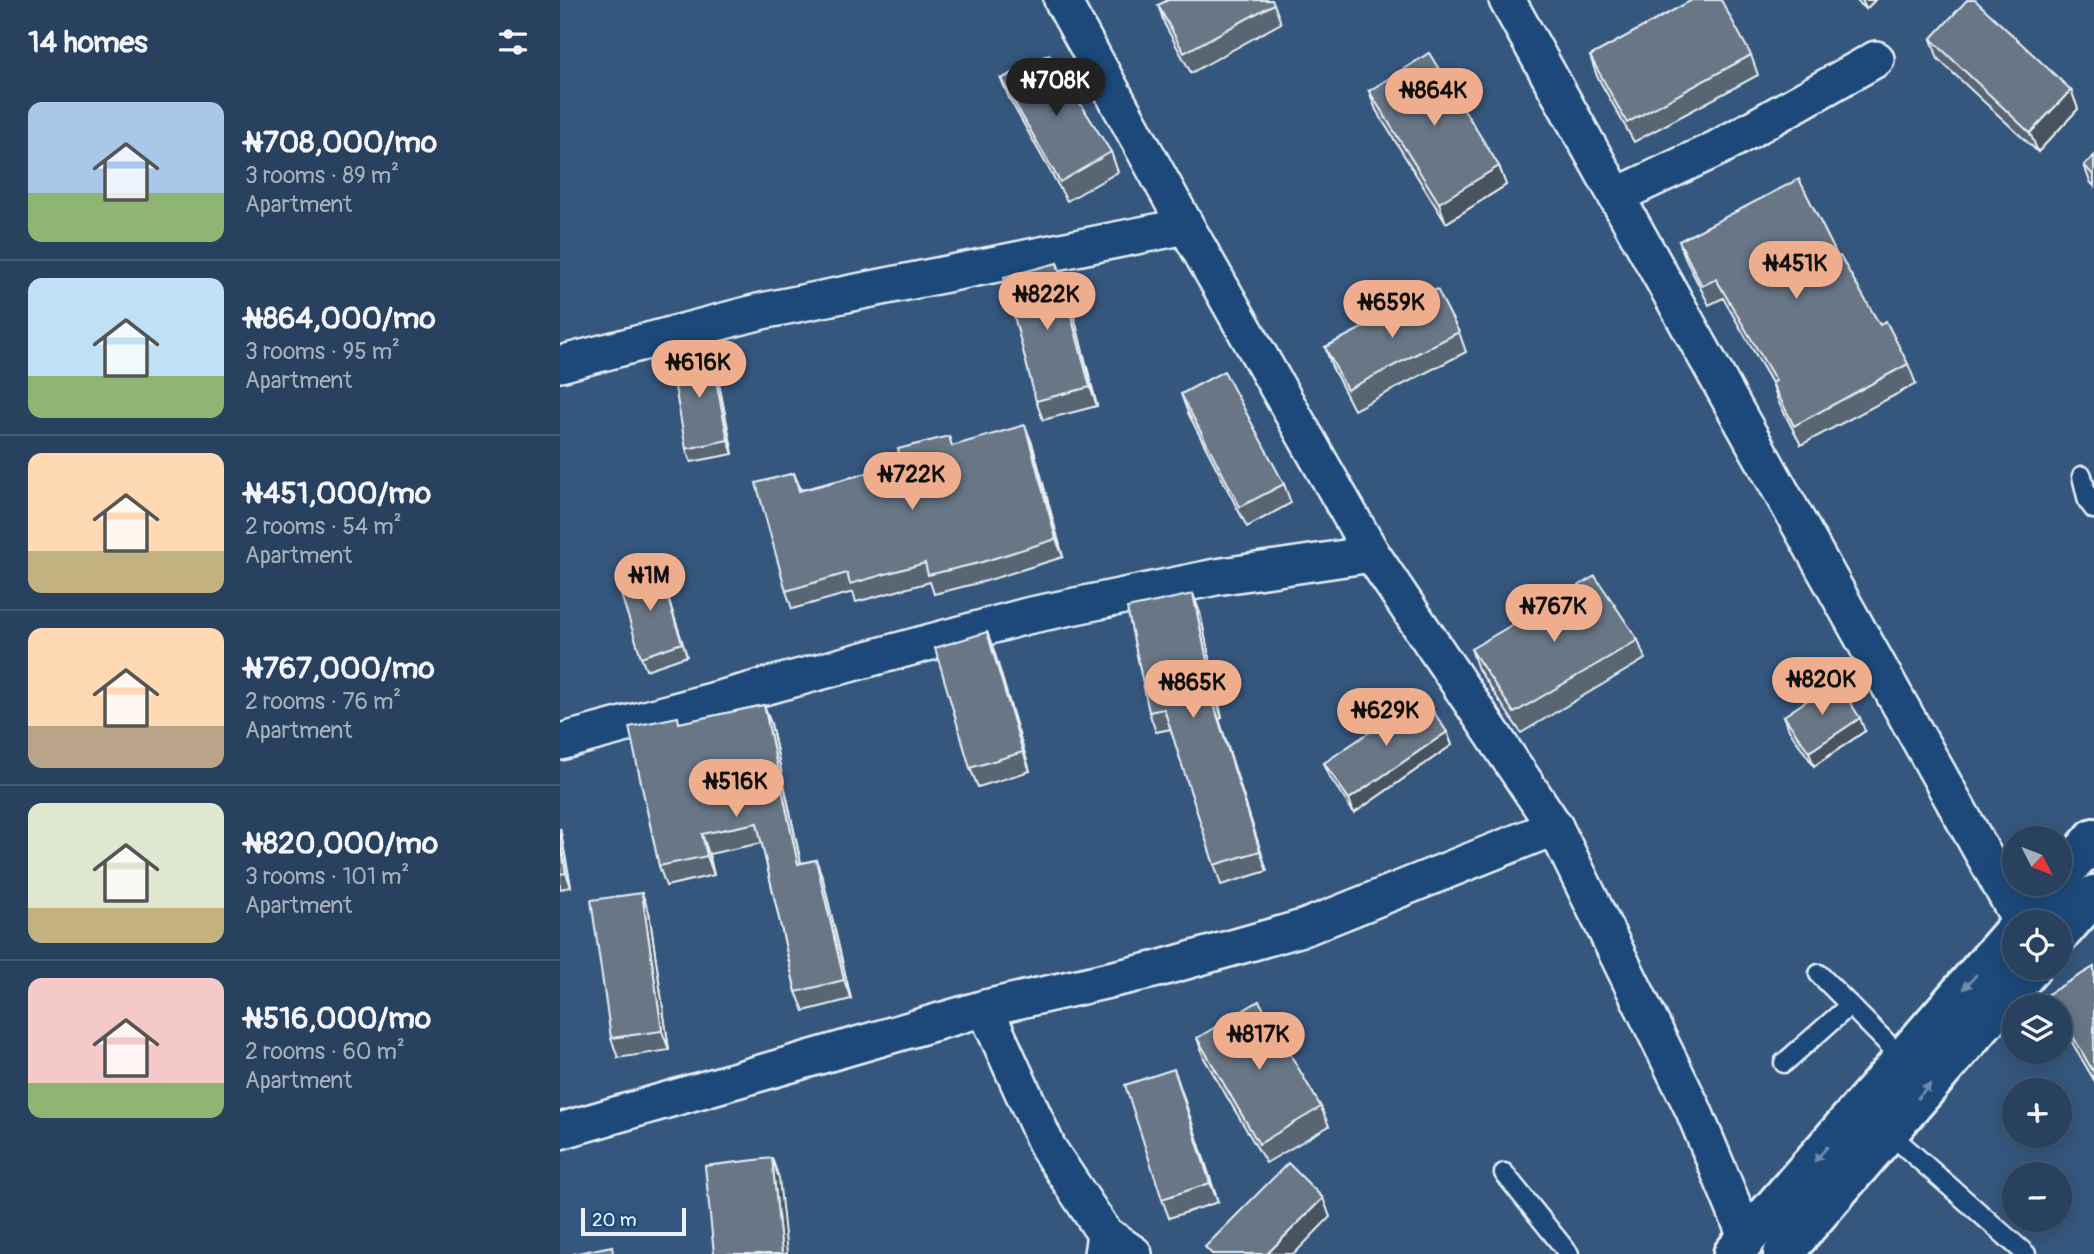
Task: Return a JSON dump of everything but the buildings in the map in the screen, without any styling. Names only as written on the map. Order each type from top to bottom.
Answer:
[{"type":"street","points":[[1062,0],[1186,226],[1372,554],[1555,827],[1693,1109],[1740,1247]]},
{"type":"street","points":[[1507,0],[2014,910]]},
{"type":"street","points":[[1616,196],[1718,148],[1876,59]]},
{"type":"street","points":[[560,365],[762,311],[1186,226]]},
{"type":"street","points":[[560,742],[1027,616],[1216,577],[1372,554]]},
{"type":"street","points":[[560,1131],[985,1008],[1158,969],[1306,927],[1555,827]]},
{"type":"street","points":[[2072,864],[2094,838]]},
{"type":"street","points":[[2072,920],[2094,895]]},
{"type":"street","points":[[2032,910],[2044,896]]},
{"type":"street","points":[[1740,1247],[2002,945]]},
{"type":"street","points":[[1783,1254],[2021,980]]},
{"type":"street","points":[[985,1008],[1048,1149],[1103,1244],[1134,1254]]},
{"type":"lane","points":[[2082,476],[2088,502],[2094,509]]},
{"type":"lane","points":[[1819,974],[1903,1059]]},
{"type":"lane","points":[[1784,1063],[1850,1004]]},
{"type":"lane","points":[[1888,1132],[2026,1254]]},
{"type":"lane","points":[[1504,1173],[1569,1254]]}]
